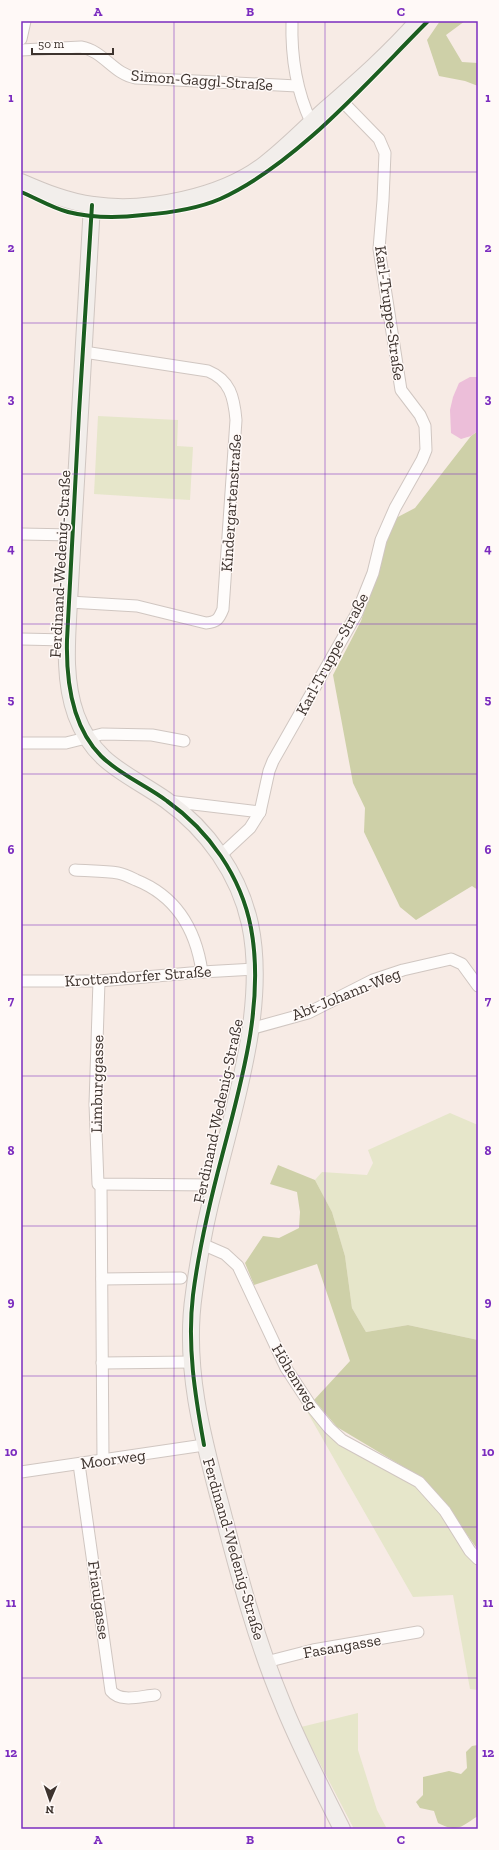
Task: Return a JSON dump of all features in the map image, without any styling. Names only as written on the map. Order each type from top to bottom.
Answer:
[{"type":"street","points":[[21,39],[25,21]]},
{"type":"street","points":[[292,21],[294,66],[297,86],[312,122]]},
{"type":"street","points":[[21,182],[71,201],[117,208],[149,206],[185,200],[212,191],[245,176],[265,164],[367,73],[418,21]]},
{"type":"street","name":"Simon-Gaggl-Straße","points":[[21,50],[81,47],[90,48],[96,51],[122,74],[136,78],[297,86]]},
{"type":"street","name":"Karl-Truppe-Straße","points":[[221,854],[250,828],[260,812],[269,771],[357,613],[373,573],[381,540],[395,508],[426,450],[427,437],[423,420],[401,390],[379,249],[384,192],[385,152],[376,136],[339,98]]},
{"type":"street","name":"Ferdinand-Wedenig-Straße","points":[[92,205],[67,640],[67,666],[72,700],[76,716],[87,738],[100,756],[117,770],[167,801],[191,821],[221,854],[246,906],[253,942],[255,969],[250,1029],[236,1102],[214,1185],[193,1296],[191,1338],[193,1386],[204,1445],[245,1597],[266,1662],[292,1726],[342,1829]]},
{"type":"street","name":"Kindergartenstraße","points":[[69,602],[137,606],[206,623],[215,622],[220,618],[223,609],[236,420],[232,394],[225,381],[208,371],[84,352]]},
{"type":"street","points":[[21,534],[73,535]]},
{"type":"street","points":[[21,639],[67,640]]},
{"type":"street","points":[[21,743],[66,743],[102,734],[152,735],[184,741]]},
{"type":"street","points":[[167,801],[260,812]]},
{"type":"street","points":[[76,870],[119,873],[150,886],[174,905],[192,934],[200,956],[202,972]]},
{"type":"street","name":"Abt-Johann-Weg","points":[[250,1029],[308,1013],[373,980],[403,970],[451,959],[457,960],[462,964],[478,986]]},
{"type":"street","name":"Krottendorfer Straße","points":[[21,981],[99,981],[255,969]]},
{"type":"street","name":"Limburggasse","points":[[99,981],[95,1104],[97,1180],[98,1184],[101,1185],[103,1460]]},
{"type":"street","points":[[101,1185],[214,1185]]},
{"type":"street","name":"Höhenweg","points":[[202,1244],[224,1254],[238,1266],[286,1368],[311,1406],[329,1428],[342,1440],[419,1482],[445,1511],[470,1551],[478,1559]]},
{"type":"street","points":[[102,1279],[181,1278]]},
{"type":"street","points":[[102,1363],[192,1362]]},
{"type":"street","name":"Moorweg","points":[[21,1472],[204,1445]]},
{"type":"street","name":"Friaulgasse","points":[[79,1464],[111,1691],[116,1696],[123,1698],[156,1695]]},
{"type":"street","name":"Fasangasse","points":[[266,1662],[313,1650],[418,1632]]},
{"type":"green space","points":[[440,21],[465,21],[446,35],[462,62],[478,63],[478,86],[465,81],[439,76],[427,40]]},
{"type":"green space","points":[[98,416],[178,420],[177,446],[193,447],[190,500],[94,494]]},
{"type":"green space","points":[[478,431],[478,890],[472,886],[416,920],[400,907],[364,832],[365,808],[353,783],[333,675],[361,621],[394,519],[415,508],[471,436]]},
{"type":"green space","points":[[450,1113],[478,1125],[478,1340],[408,1325],[366,1332],[352,1308],[345,1256],[332,1212],[315,1180],[322,1172],[367,1175],[373,1163],[368,1150]]},
{"type":"green space","points":[[278,1165],[315,1180],[332,1212],[345,1256],[352,1308],[366,1332],[408,1325],[478,1340],[478,1550],[441,1498],[422,1478],[337,1427],[314,1400],[350,1361],[317,1264],[254,1285],[245,1263],[263,1236],[279,1238],[299,1228],[300,1212],[297,1192],[270,1184]]},
{"type":"green space","points":[[301,1401],[331,1436],[395,1472],[424,1493],[442,1514],[472,1559],[478,1565],[478,1690],[470,1689],[453,1595],[413,1597]]},
{"type":"green space","points":[[358,1713],[358,1750],[377,1810],[387,1829],[354,1829],[301,1727]]},
{"type":"green space","points":[[478,1745],[478,1816],[463,1826],[455,1828],[450,1828],[438,1823],[434,1811],[420,1808],[416,1802],[423,1795],[423,1777],[449,1771],[461,1774],[467,1768],[466,1752],[472,1746]]},
{"type":"shaded area","points":[[470,377],[478,377],[478,431],[471,436],[461,439],[451,433],[450,410],[453,397],[459,383]]},
{"type":"cycle path","points":[[21,192],[62,210],[77,214],[106,217],[172,212],[192,208],[220,199],[249,184],[277,165],[304,143],[356,94],[428,21]]},
{"type":"cycle path","points":[[92,205],[67,640],[69,686],[72,702],[83,731],[101,756],[116,769],[159,795],[182,813],[196,826],[221,856],[240,890],[251,928],[255,956],[255,985],[249,1043],[237,1100],[205,1225],[198,1260],[191,1314],[191,1352],[204,1445]]}]
